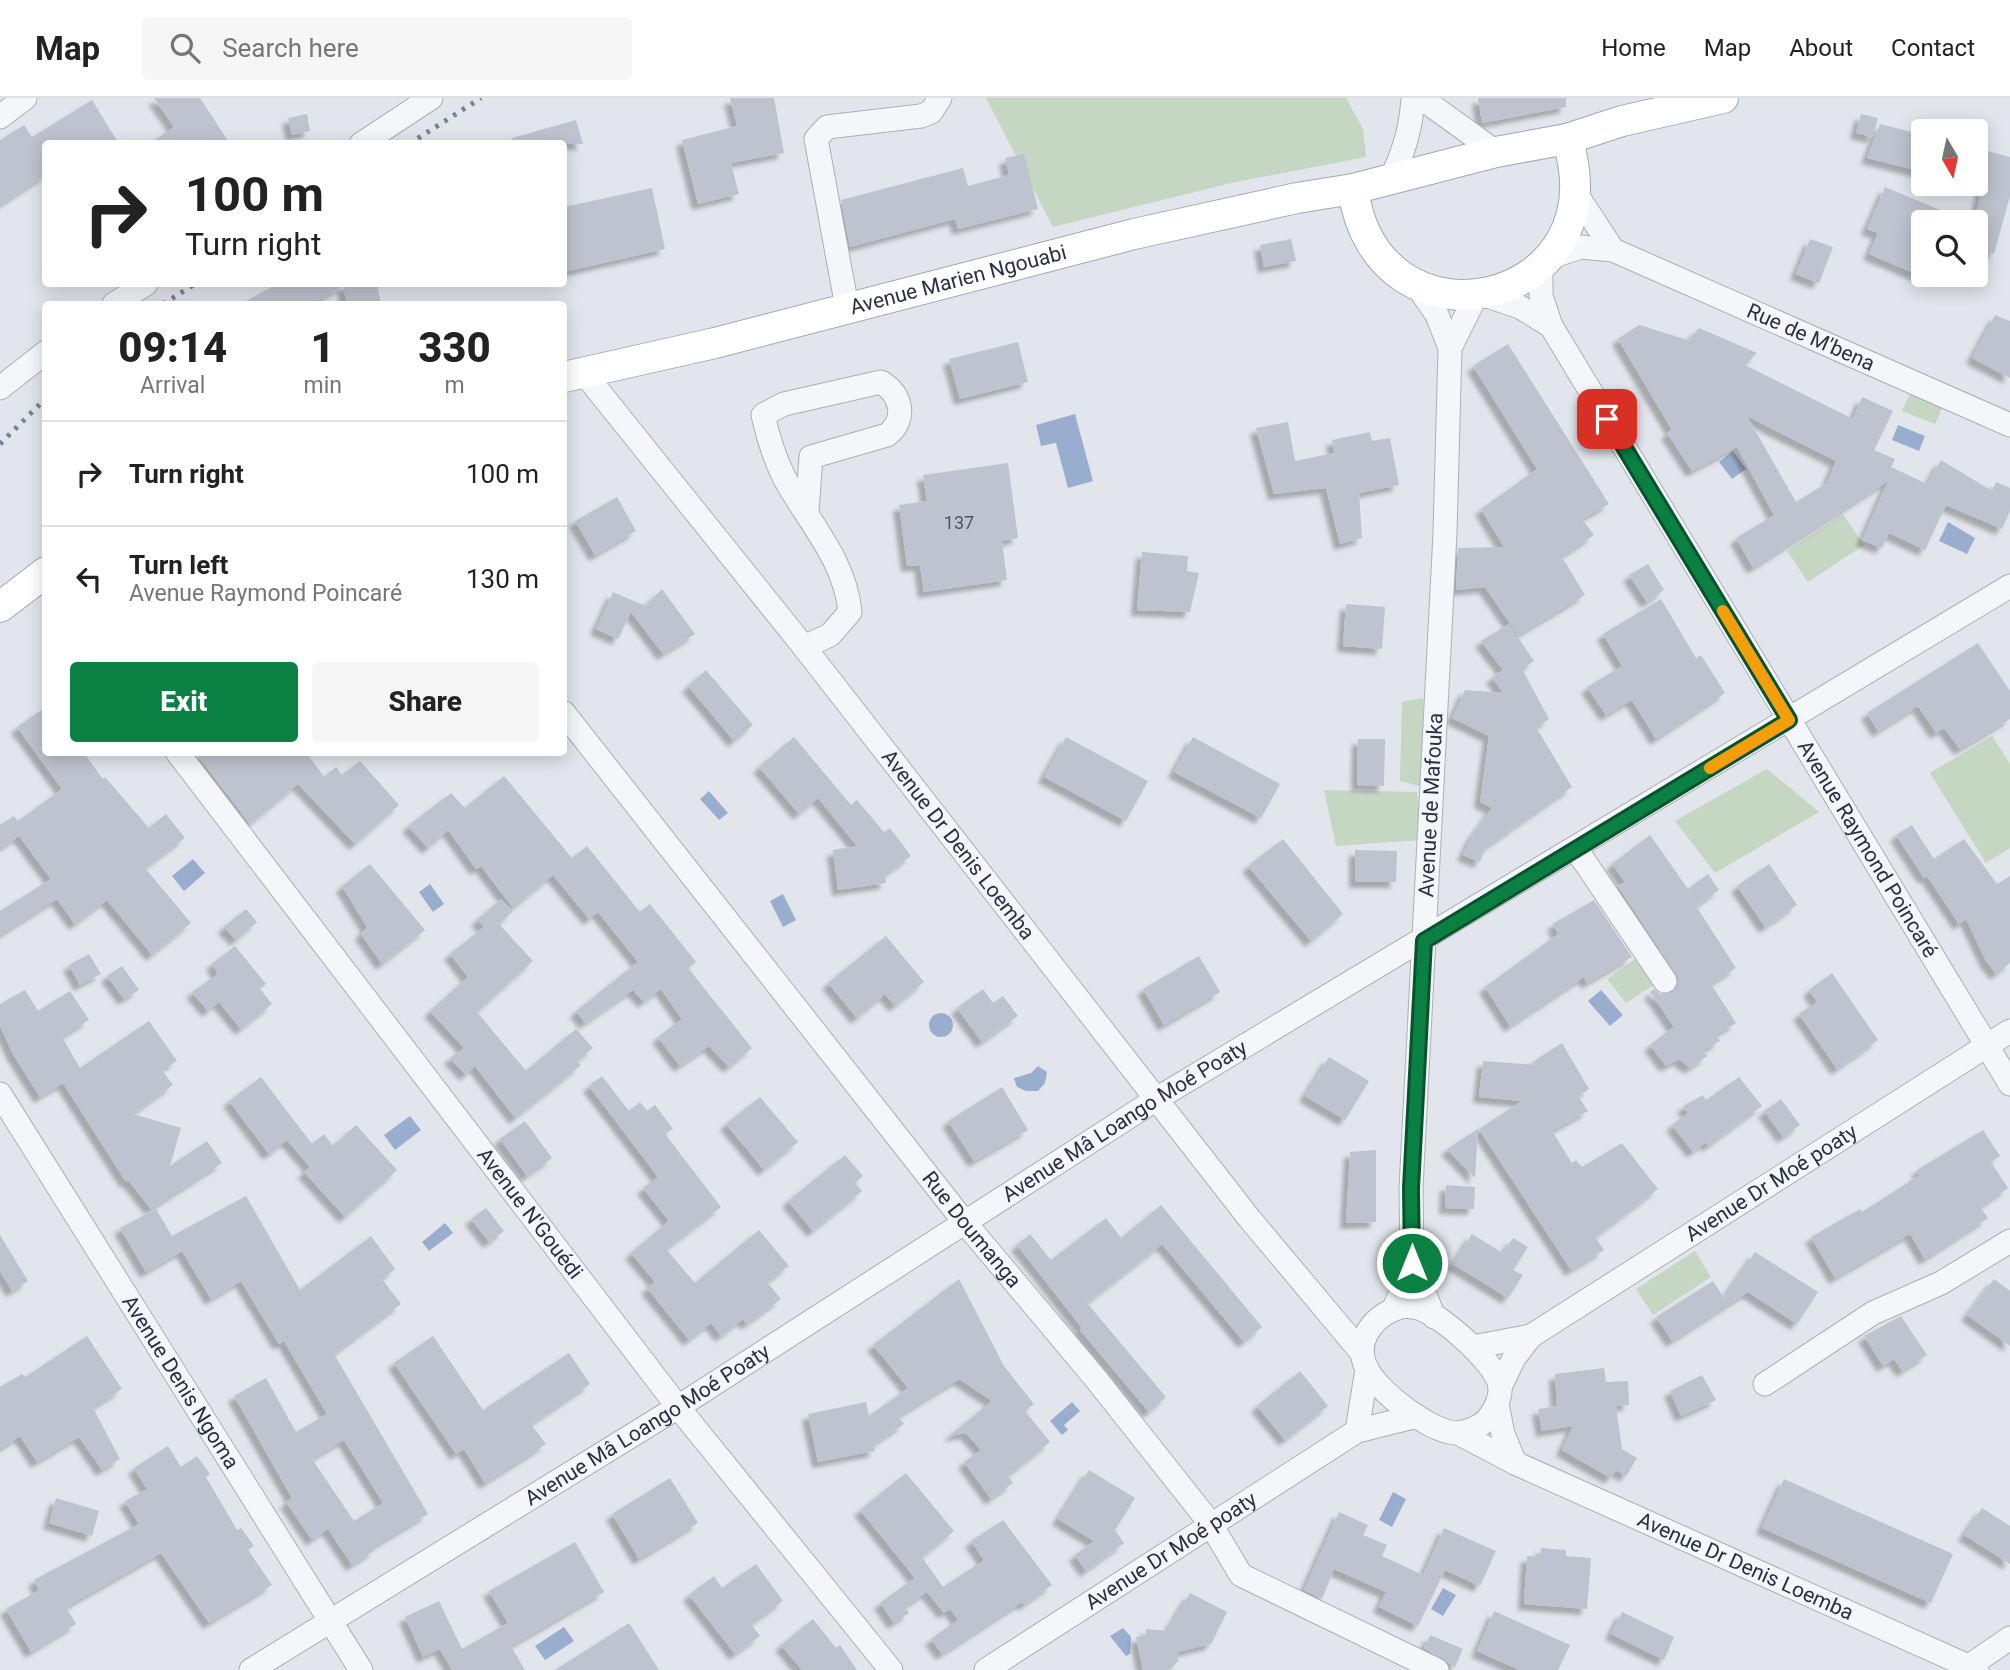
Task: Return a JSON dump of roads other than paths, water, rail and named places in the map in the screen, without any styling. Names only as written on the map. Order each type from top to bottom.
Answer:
[{"type":"main road","name":"Avenue Marien Ngouabi","points":[[574,375],[715,343],[1134,234],[1297,198],[1353,189],[1496,152],[1567,139],[1622,121],[1723,98]]},
{"type":"main road","points":[[1353,189],[1364,233],[1377,255],[1395,273],[1417,286],[1446,295],[1480,296],[1514,285],[1546,262],[1564,238],[1577,190],[1594,149],[1622,121]]},
{"type":"main road","points":[[1567,139],[1577,190]]},
{"type":"main road","points":[[1297,198],[1334,212],[1364,233]]},
{"type":"main road","points":[[0,607],[42,582]]},
{"type":"street","points":[[365,140],[399,108],[431,98]]},
{"type":"street","points":[[846,307],[816,139],[827,127],[921,116],[931,112],[940,98]]},
{"type":"street","points":[[1391,178],[1406,148],[1413,98]]},
{"type":"street","points":[[1421,98],[1496,152]]},
{"type":"street","points":[[1577,190],[1613,250]]},
{"type":"street","name":"Rue de M'bena","points":[[1546,262],[1581,247],[1613,250],[2010,425]]},
{"type":"street","points":[[1546,262],[1541,296],[1551,326]]},
{"type":"street","points":[[1417,286],[1437,315],[1450,348]]},
{"type":"street","points":[[119,301],[141,287]]},
{"type":"street","points":[[1450,348],[1480,296],[1520,307],[1551,326]]},
{"type":"street","name":"Avenue Raymond Poincaré","points":[[1551,326],[2010,1084]]},
{"type":"street","name":"Avenue de Mafouka","points":[[1434,1317],[1412,1263],[1411,1188],[1445,533],[1450,348]]},
{"type":"street","points":[[0,388],[42,355]]},
{"type":"street","name":"Avenue Dr Denis Loemba","points":[[574,375],[804,647],[1249,1218],[1365,1361]]},
{"type":"street","points":[[804,647],[830,635],[850,612],[848,591],[831,550],[785,478],[771,448],[763,415],[784,404],[881,382],[893,390],[899,400],[899,416],[894,430],[887,435],[811,457],[807,511]]},
{"type":"street","name":"Avenue Mâ Loango Moé Poaty","points":[[251,1670],[678,1407],[1158,1098],[1424,941],[2010,586]]},
{"type":"street","name":"Rue Doumanga","points":[[567,717],[966,1224],[1096,1379],[1210,1523],[1241,1575],[1437,1670]]},
{"type":"street","name":"Avenue N'Gouédi","points":[[180,756],[678,1407],[891,1670]]},
{"type":"street","points":[[1576,849],[1665,981]]},
{"type":"street","name":"Avenue Dr Moé poaty","points":[[1499,1395],[1514,1358],[1531,1336],[2010,1031]]},
{"type":"street","name":"Avenue Denis Ngoma","points":[[0,1094],[362,1670]]},
{"type":"street","points":[[1765,1384],[1873,1313],[1941,1283],[2010,1241]]},
{"type":"street","name":"Avenue de Mafouka","points":[[1394,1308],[1412,1263]]},
{"type":"street","points":[[1357,1431],[1365,1336],[1374,1321],[1394,1308],[1421,1309],[1473,1347],[1492,1368],[1499,1395],[1503,1434],[1515,1463]]},
{"type":"street","points":[[1329,1317],[1374,1321]]},
{"type":"street","name":"Avenue Dr Moé poaty","points":[[1473,1347],[1531,1336]]},
{"type":"street","points":[[1365,1361],[1377,1383],[1417,1416],[1441,1430],[1458,1433],[1475,1429],[1489,1418],[1499,1395]]},
{"type":"street","name":"Avenue Dr Moé poaty","points":[[986,1670],[1210,1523],[1357,1431],[1417,1416]]},
{"type":"street","name":"Avenue Dr Denis Loemba","points":[[1458,1433],[1515,1463],[1973,1668]]},
{"type":"street","points":[[1973,1668],[2010,1638]]},
{"type":"water","points":[[1075,414],[1093,481],[1068,488],[1056,443],[1041,446],[1036,425]]},
{"type":"water","points":[[1898,425],[1925,436],[1919,451],[1892,440]]},
{"type":"water","points":[[1733,451],[1746,469],[1732,479],[1719,462]]},
{"type":"water","points":[[1948,522],[1975,538],[1967,554],[1939,541]]},
{"type":"water","points":[[709,791],[728,813],[719,820],[700,799]]},
{"type":"water","points":[[193,859],[205,873],[184,891],[172,876]]},
{"type":"water","points":[[430,884],[444,904],[433,912],[419,892]]},
{"type":"water","points":[[783,894],[796,920],[783,927],[770,901]]},
{"type":"water","points":[[1601,990],[1623,1015],[1610,1026],[1588,1001]]},
{"type":"water","points":[[941,1013],[950,1016],[953,1025],[950,1034],[941,1037],[932,1034],[929,1025],[932,1016]]},
{"type":"water","points":[[1038,1066],[1047,1072],[1045,1083],[1038,1091],[1026,1091],[1017,1087],[1014,1078],[1031,1073]]},
{"type":"water","points":[[410,1116],[421,1130],[395,1150],[384,1135]]},
{"type":"water","points":[[445,1223],[453,1233],[429,1251],[422,1242]]},
{"type":"water","points":[[1072,1402],[1080,1411],[1064,1425],[1068,1430],[1062,1435],[1050,1421]]},
{"type":"water","points":[[1393,1492],[1406,1499],[1392,1527],[1379,1520]]},
{"type":"water","points":[[1443,1588],[1456,1595],[1443,1616],[1431,1609]]},
{"type":"water","points":[[564,1627],[574,1641],[545,1660],[535,1646]]},
{"type":"water","points":[[1123,1628],[1131,1637],[1130,1654],[1126,1656],[1110,1636]]},
{"type":"railway","points":[[415,140],[481,98]]},
{"type":"railway","points":[[168,301],[190,287]]},
{"type":"railway","points":[[0,444],[42,402]]}]
